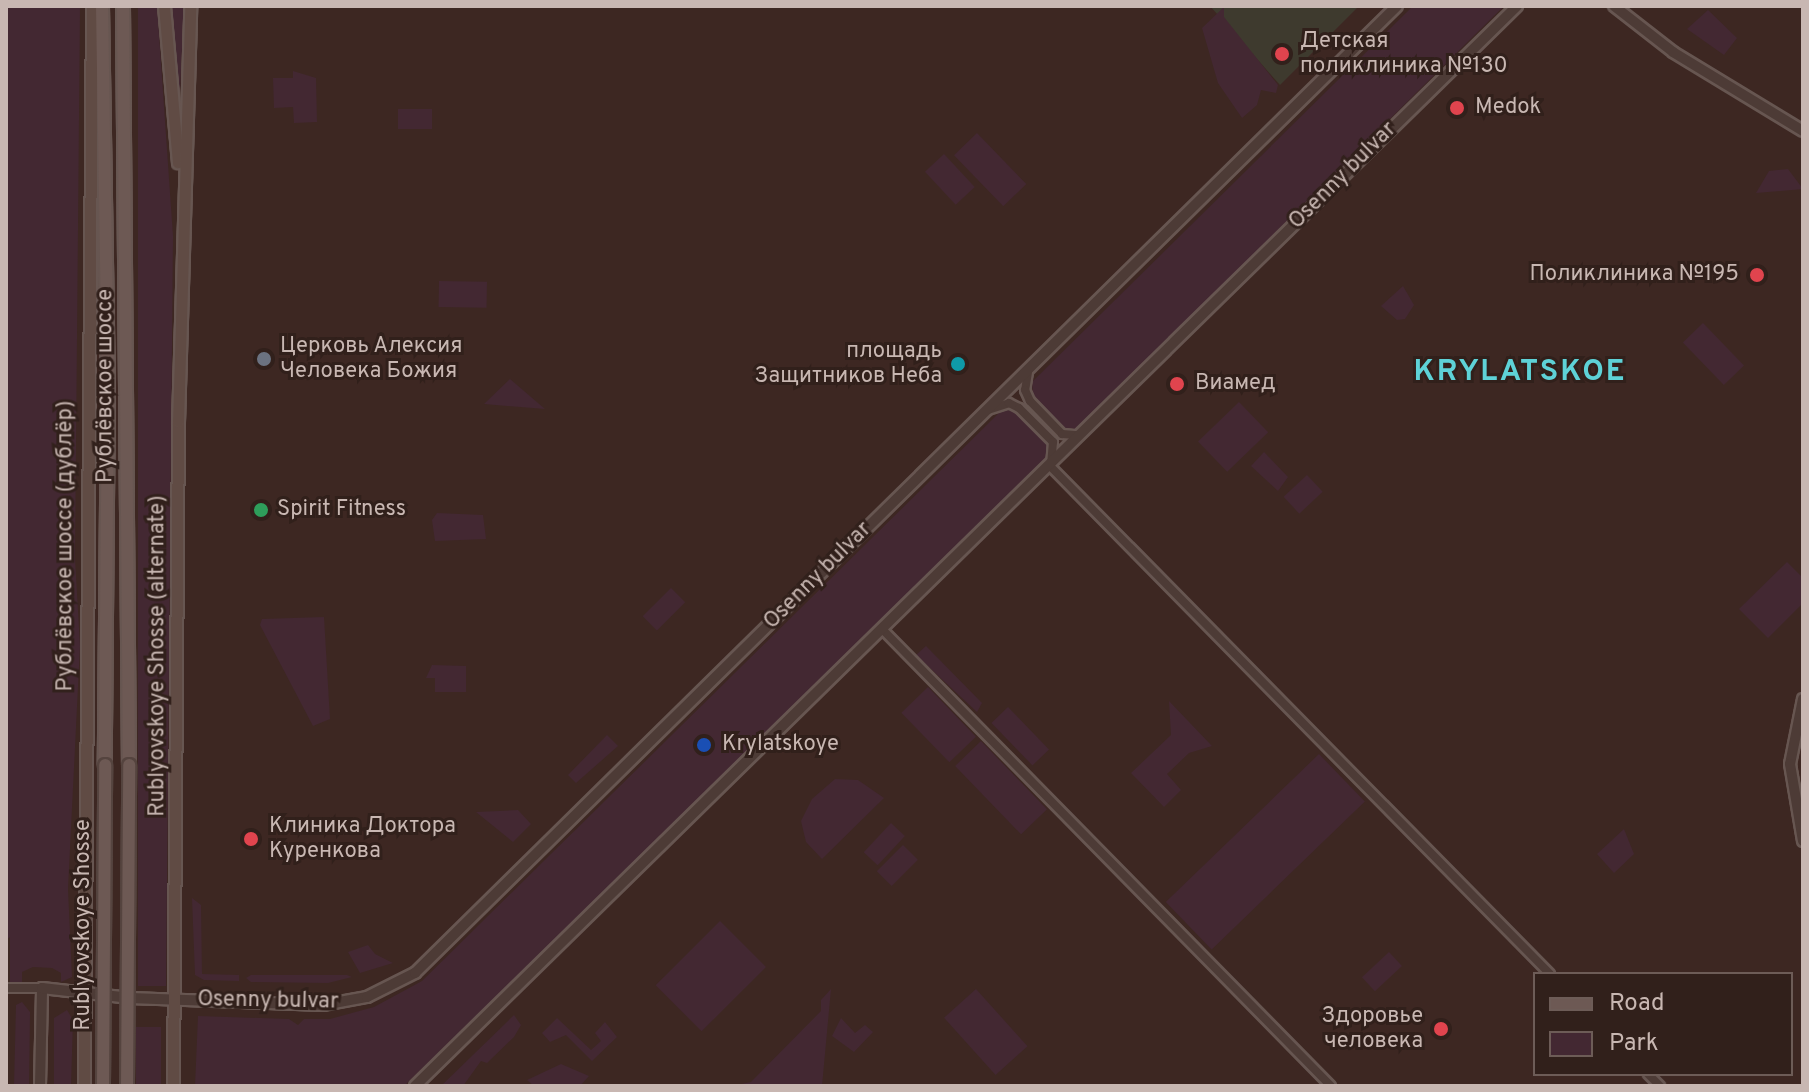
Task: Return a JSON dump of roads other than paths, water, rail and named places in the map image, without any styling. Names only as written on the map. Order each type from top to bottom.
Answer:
[{"type":"main road","name":"Рублёвское шоссе (дублёр)","points":[[84,1086],[92,6]]},
{"type":"main road","name":"Рублёвское шоссе","points":[[102,6],[108,389],[105,765]]},
{"type":"main road","name":"Рублёвское шоссе","points":[[123,6],[129,765]]},
{"type":"main road","points":[[164,6],[184,226]]},
{"type":"main road","points":[[184,226],[190,6]]},
{"type":"main road","name":"Rublyovskoye Shosse (alternate)","points":[[173,1086],[184,226]]},
{"type":"main road","name":"Rublyovskoye Shosse","points":[[103,1086],[105,765]]},
{"type":"main road","name":"Rublyovskoye Shosse","points":[[127,1086],[129,765]]},
{"type":"street","name":"Osenny bulvar","points":[[42,988],[84,989],[175,1000],[341,1003],[384,991],[415,973],[1397,6]]},
{"type":"street","name":"Osenny bulvar","points":[[415,1086],[1517,6]]},
{"type":"street","points":[[1614,6],[1683,59],[1803,131]]},
{"type":"street","points":[[1033,364],[1024,382],[1030,401],[1065,436],[1084,431]]},
{"type":"street","points":[[986,411],[1009,403],[1019,408],[1053,442],[1050,464],[1548,972]]},
{"type":"street","points":[[883,630],[1331,1086]]},
{"type":"street","points":[[1803,699],[1790,764],[1803,841]]},
{"type":"street","points":[[6,988],[42,988],[40,1086]]},
{"type":"place","name":"Детская поликлиника №130","points":[[1282,54]]},
{"type":"place","name":"Medok","points":[[1457,108]]},
{"type":"place","name":"Поликлиника №195","points":[[1757,275]]},
{"type":"place","name":"Церковь Алексия Человека Божия","points":[[264,359]]},
{"type":"place","name":"площадь Защитников Неба","points":[[958,364]]},
{"type":"place","name":"Виамед","points":[[1177,384]]},
{"type":"place","name":"Spirit Fitness","points":[[261,510]]},
{"type":"place","name":"Krylatskoye","points":[[704,745]]},
{"type":"place","name":"Клиника Доктора Куренкова","points":[[251,839]]},
{"type":"place","name":"Здоровье человека","points":[[1441,1029]]},
{"type":"district","name":"KRYLATSKOE","points":[[1520,373]]}]
